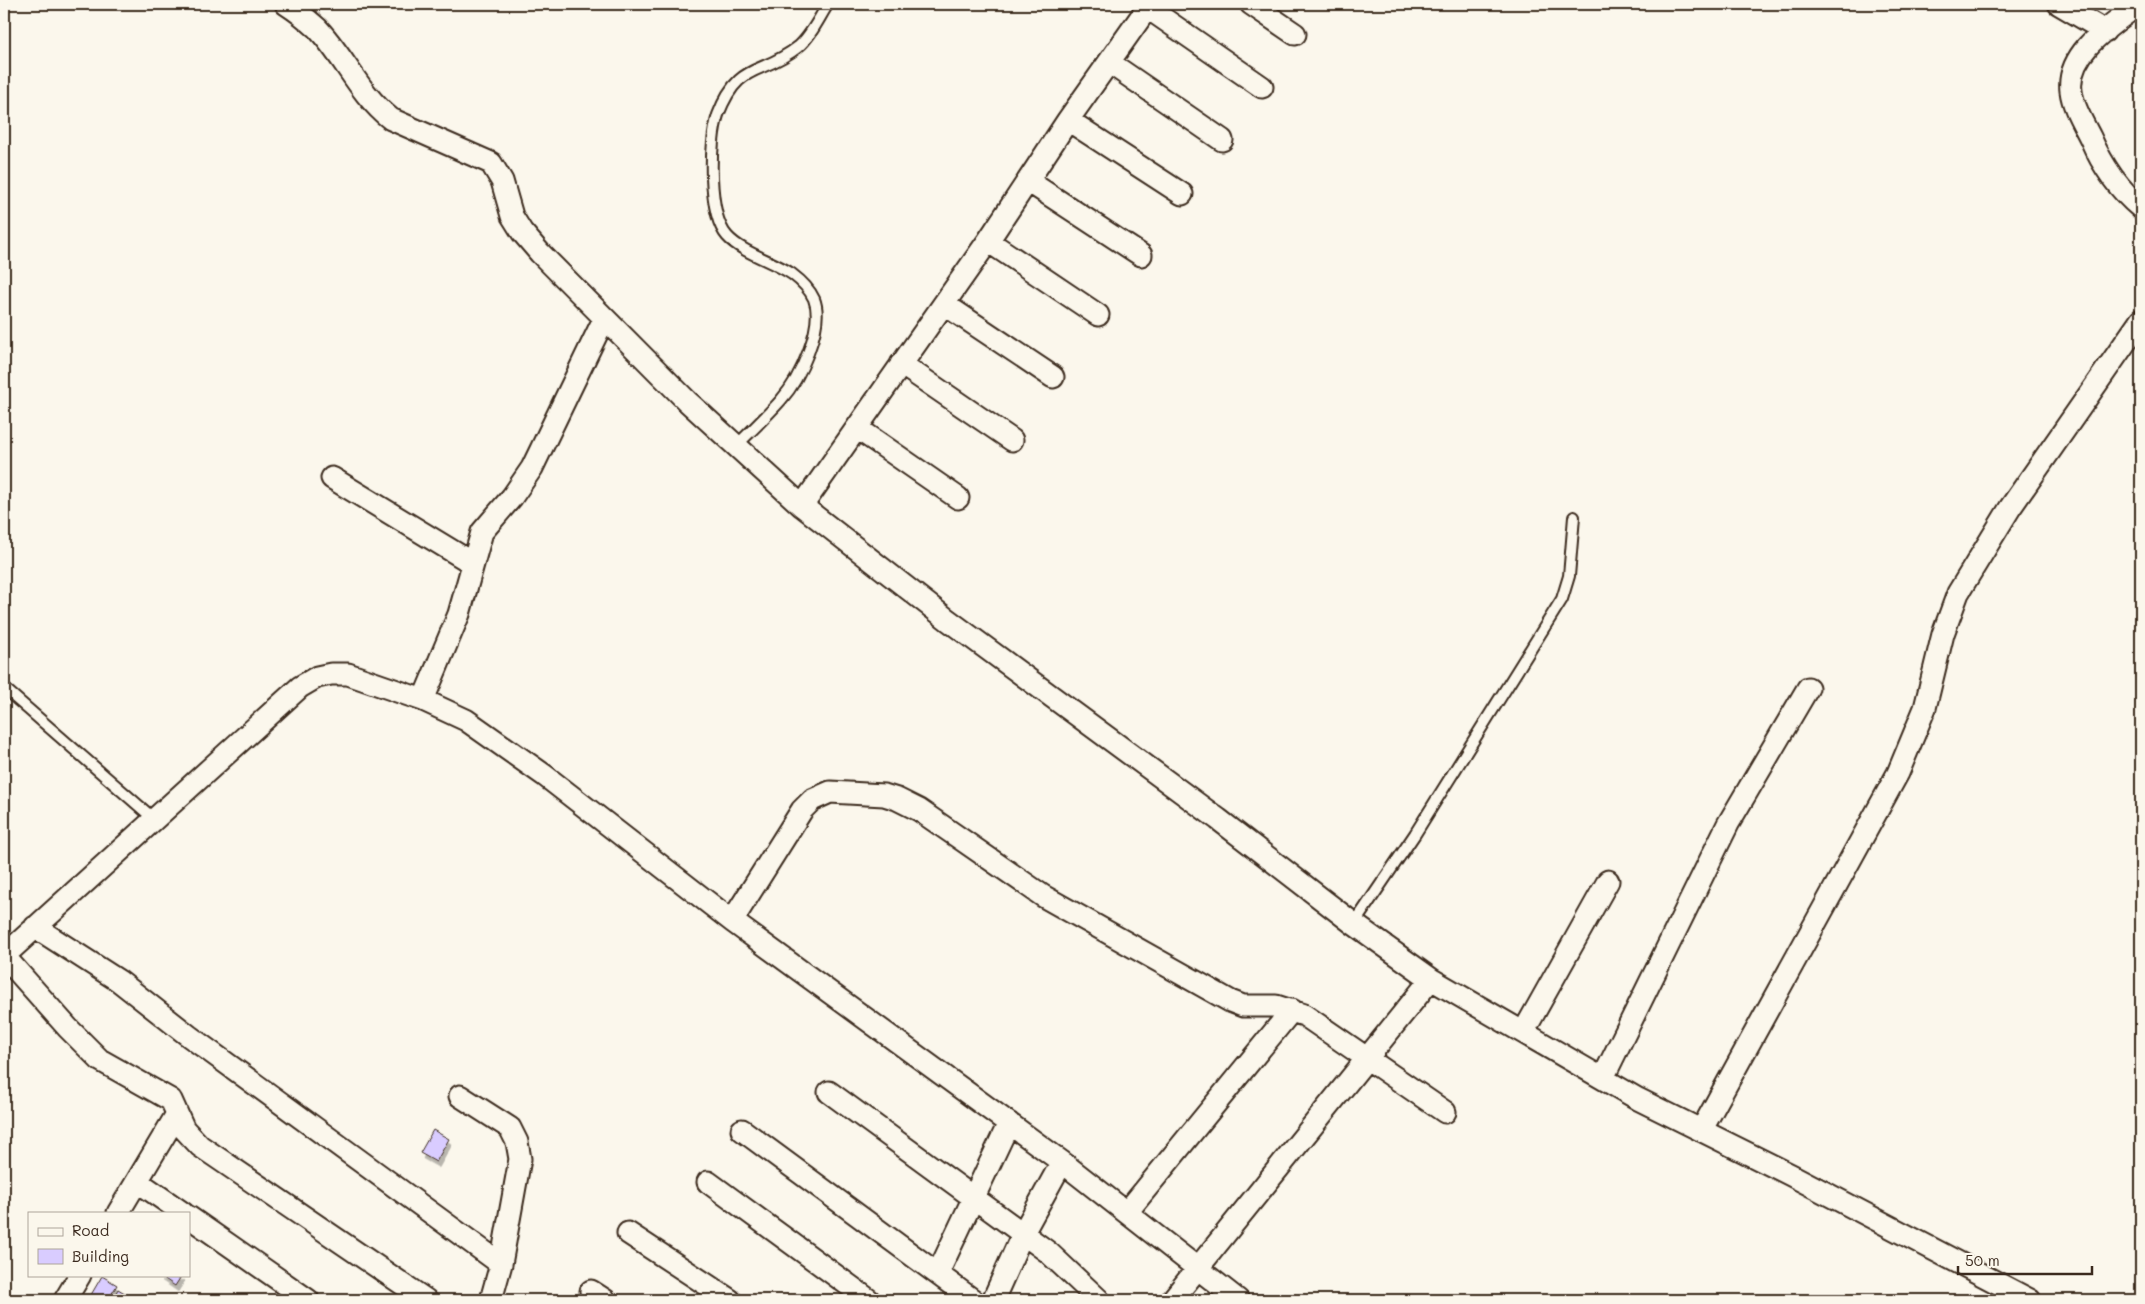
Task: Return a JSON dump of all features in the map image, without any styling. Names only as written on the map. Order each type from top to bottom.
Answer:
[{"type":"street","points":[[286,4],[318,29],[365,92],[391,119],[492,163],[502,180],[512,216],[522,232],[604,319],[687,401],[802,506],[948,620],[1218,819],[1354,924],[1431,979],[1524,1031],[1638,1099],[1702,1130],[2030,1300]]},
{"type":"street","points":[[1251,4],[1295,34]]},
{"type":"street","points":[[2059,4],[2105,31]]},
{"type":"street","points":[[2139,4],[2105,31],[2081,56],[2075,67],[2070,90],[2073,101],[2097,154],[2116,184],[2141,208]]},
{"type":"street","points":[[802,506],[988,242],[1068,120],[1149,6],[1262,87]]},
{"type":"street","points":[[1110,63],[1222,140]]},
{"type":"street","points":[[1068,120],[1182,194]]},
{"type":"street","points":[[1028,181],[1141,255]]},
{"type":"street","points":[[988,242],[1098,315]]},
{"type":"street","points":[[944,304],[1053,377]]},
{"type":"street","points":[[423,700],[459,614],[482,532],[512,497],[532,468],[604,319]]},
{"type":"street","points":[[1702,1130],[1898,773],[1925,708],[1943,634],[1961,587],[2010,508],[2141,320]]},
{"type":"street","points":[[901,364],[1012,440]]},
{"type":"street","points":[[857,428],[958,498]]},
{"type":"street","points":[[332,478],[472,564]]},
{"type":"street","points":[[426,1300],[200,1146],[184,1129],[171,1100],[100,1060],[68,1028],[4,956],[300,687],[317,677],[331,674],[348,674],[423,700],[466,720],[544,775],[732,921],[1062,1162],[1238,1300]]},
{"type":"street","points":[[1603,1078],[1728,824],[1808,688]]},
{"type":"street","points":[[732,921],[802,810],[812,800],[830,792],[884,795],[919,810],[1042,896],[1230,1001],[1244,1006],[1276,1006],[1292,1010],[1304,1016],[1445,1112]]},
{"type":"street","points":[[1524,1031],[1608,881]]},
{"type":"street","points":[[36,927],[119,981],[189,1036],[501,1264]]},
{"type":"street","points":[[1172,1300],[1431,979]]},
{"type":"street","points":[[1127,1212],[1292,1010]]},
{"type":"street","points":[[829,1092],[1058,1260],[1099,1300]]},
{"type":"street","points":[[460,1096],[510,1128],[519,1149],[520,1159],[501,1264],[491,1300]]},
{"type":"street","points":[[119,1212],[177,1114]]},
{"type":"street","points":[[938,1273],[1009,1123]]},
{"type":"street","points":[[742,1130],[973,1300]]},
{"type":"street","points":[[993,1300],[1022,1233],[1062,1162]]},
{"type":"street","points":[[137,1181],[182,1212]]},
{"type":"street","points":[[708,1182],[869,1300]]},
{"type":"street","points":[[190,1218],[308,1300]]},
{"type":"street","points":[[628,1233],[730,1300]]},
{"type":"street","points":[[68,1299],[80,1276]]},
{"type":"lane","points":[[736,446],[782,399],[802,367],[813,342],[816,315],[814,300],[804,284],[792,274],[728,238],[721,228],[716,215],[712,151],[717,118],[728,91],[735,82],[745,74],[797,47],[805,40],[828,4]]},
{"type":"lane","points":[[1354,924],[1415,834],[1562,599],[1569,576],[1574,517]]},
{"type":"lane","points":[[4,688],[154,819]]},
{"type":"building","points":[[433,1130],[449,1139],[436,1162],[420,1153]]},
{"type":"building","points":[[102,1276],[117,1285],[108,1300],[88,1300]]},
{"type":"building","points":[[160,1276],[181,1276],[175,1286]]},
{"type":"building","points":[[118,1289],[133,1298],[132,1300],[112,1300]]}]
